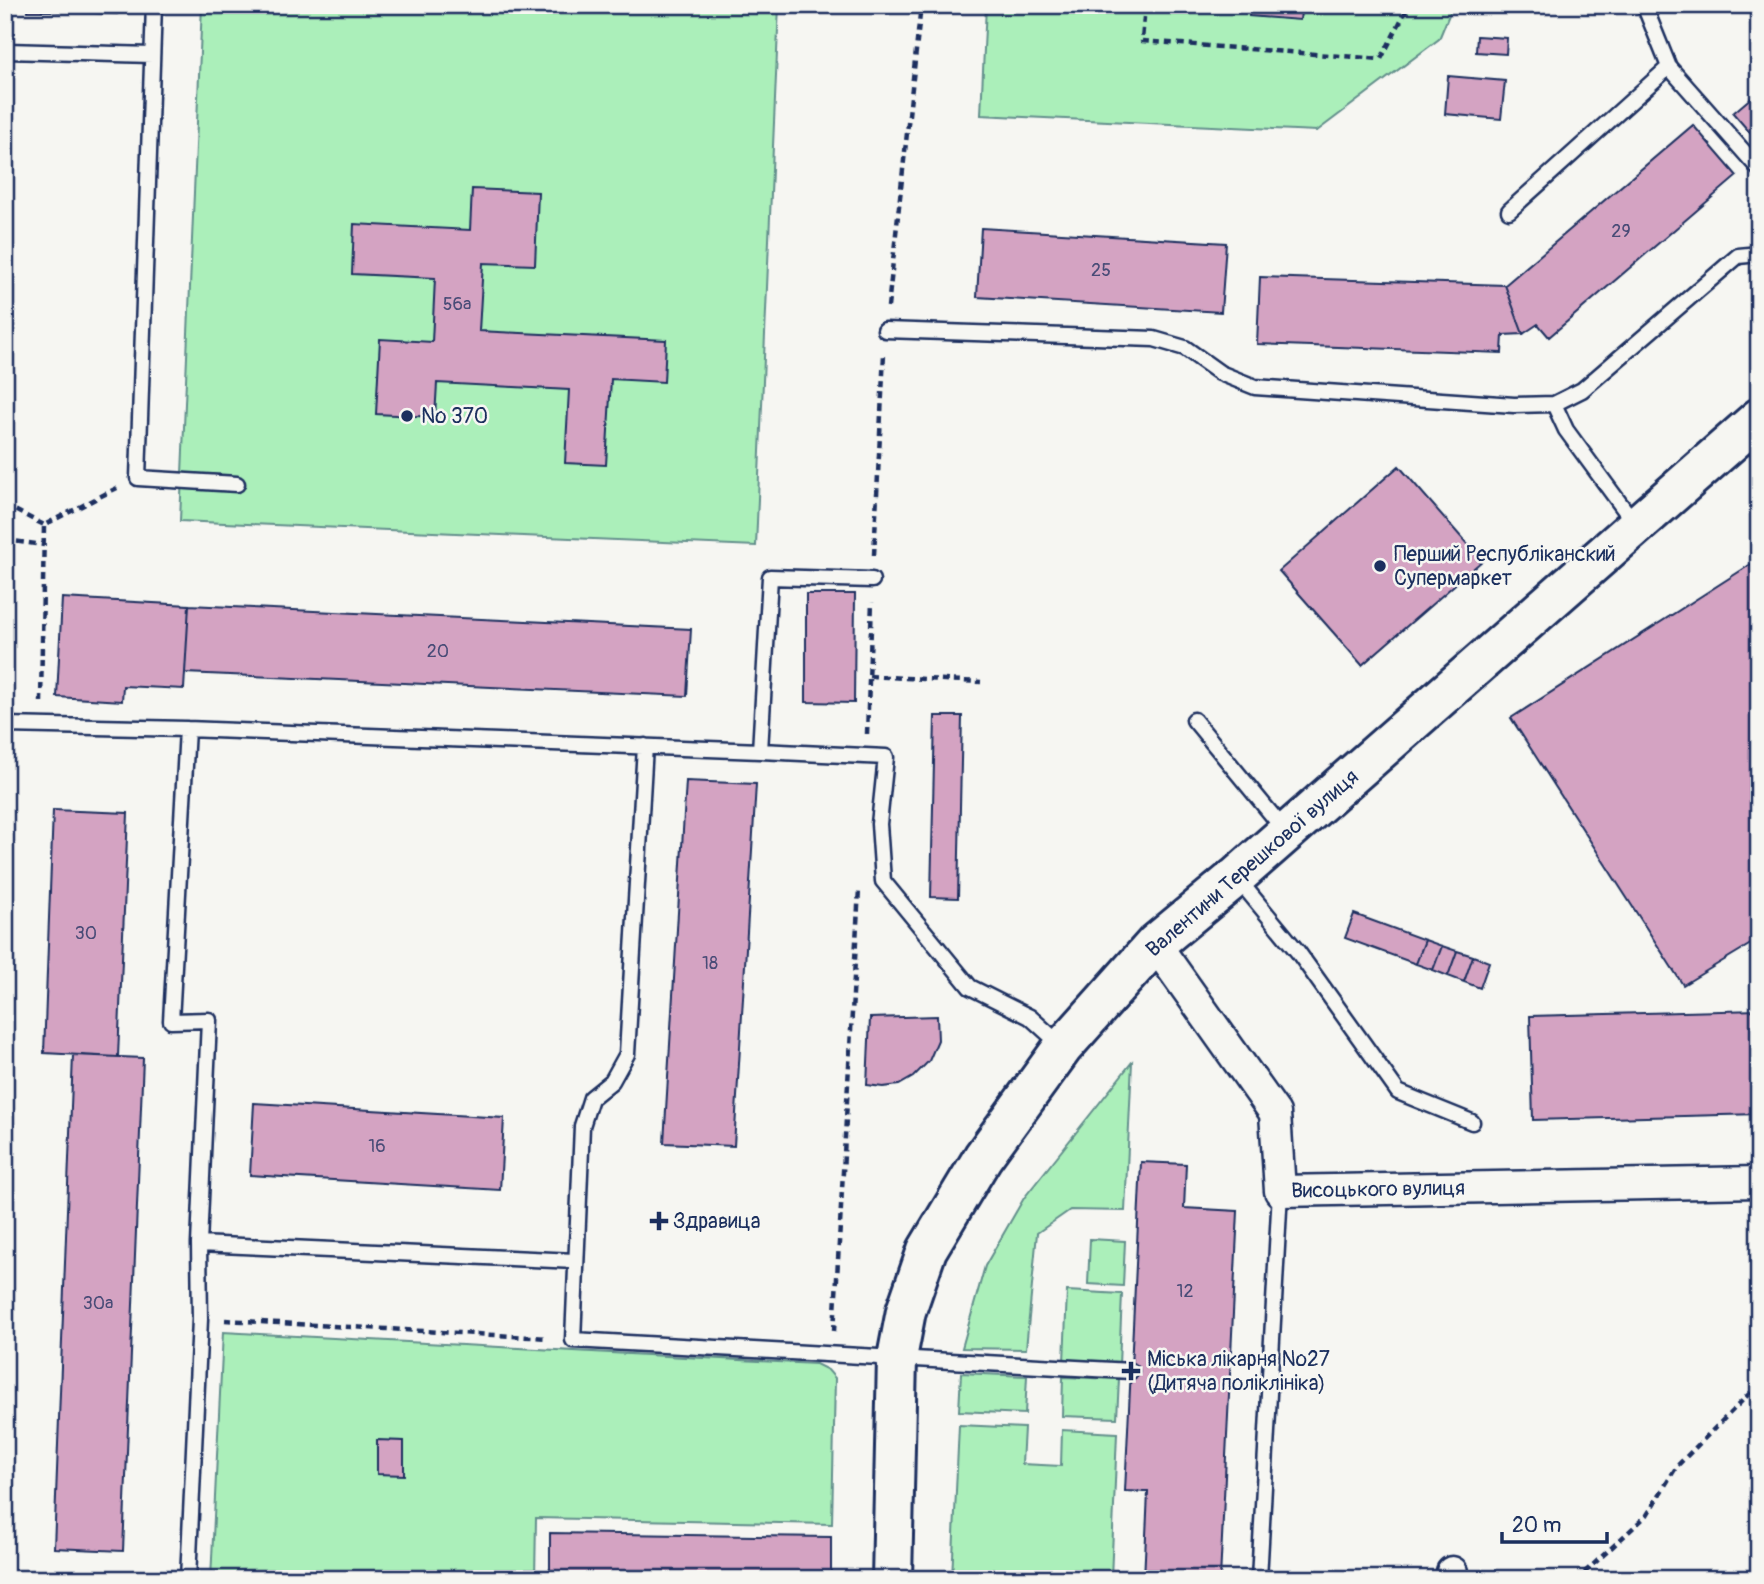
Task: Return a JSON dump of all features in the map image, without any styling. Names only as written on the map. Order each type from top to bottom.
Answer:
[{"type":"street","name":"Валентини Терешкової вулиця","points":[[892,1579],[897,1357],[905,1311],[927,1250],[983,1157],[1063,1048],[1155,944],[1236,877],[1759,418]]},
{"type":"street","name":"Висоцького вулиця","points":[[1155,944],[1275,1113],[1280,1191],[1759,1182]]},
{"type":"lane","points":[[154,5],[138,478],[237,484]]},
{"type":"lane","points":[[1644,5],[1669,67],[1759,169]]},
{"type":"lane","points":[[6,51],[152,55]]},
{"type":"lane","points":[[1509,211],[1669,67]]},
{"type":"lane","points":[[885,330],[1154,339],[1185,348],[1220,373],[1255,387],[1514,405],[1554,404],[1582,390],[1738,256],[1759,254]]},
{"type":"lane","points":[[1554,404],[1566,430],[1636,525]]},
{"type":"lane","points":[[760,751],[770,577],[873,580]]},
{"type":"lane","points":[[1194,720],[1286,833]]},
{"type":"lane","points":[[5,725],[187,729],[887,757],[879,824],[883,881],[970,987],[1030,1017],[1063,1048]]},
{"type":"lane","points":[[187,729],[171,1021],[209,1020],[199,1244],[200,1319],[188,1579]]},
{"type":"lane","points":[[645,746],[626,1054],[612,1081],[591,1098],[582,1126],[573,1340],[1131,1371]]},
{"type":"lane","points":[[1236,877],[1298,952],[1398,1092],[1472,1122]]},
{"type":"lane","points":[[1259,1579],[1280,1191]]},
{"type":"lane","points":[[199,1244],[576,1261]]},
{"type":"path","points":[[866,757],[885,330],[921,5]]},
{"type":"path","points":[[1145,5],[1142,41],[1381,59],[1409,5]]},
{"type":"path","points":[[44,525],[138,478]]},
{"type":"path","points":[[5,505],[44,525]]},
{"type":"path","points":[[41,726],[44,525]]},
{"type":"path","points":[[5,540],[44,545]]},
{"type":"path","points":[[869,677],[981,682]]},
{"type":"path","points":[[833,1354],[859,882]]},
{"type":"path","points":[[200,1319],[573,1340]]},
{"type":"path","points":[[1574,1579],[1647,1515],[1677,1466],[1759,1384]]},
{"type":"path","points":[[5,1570],[12,1579]]},
{"type":"green space","points":[[202,5],[779,5],[756,546],[180,521]]},
{"type":"green space","points":[[986,5],[1453,5],[1439,39],[1317,131],[981,115]]},
{"type":"green space","points":[[1132,1062],[1125,1211],[1070,1210],[1037,1233],[1026,1349],[962,1348],[985,1266],[1024,1198]]},
{"type":"green space","points":[[1090,1239],[1125,1241],[1123,1286],[1088,1284]]},
{"type":"green space","points":[[1067,1291],[1122,1294],[1119,1365],[1064,1362]]},
{"type":"green space","points":[[223,1332],[816,1364],[828,1370],[835,1378],[832,1524],[536,1518],[535,1579],[211,1579]]},
{"type":"green space","points":[[961,1373],[1027,1376],[1025,1414],[959,1411]]},
{"type":"green space","points":[[1063,1377],[1119,1379],[1117,1418],[1062,1416]]},
{"type":"green space","points":[[959,1425],[1024,1428],[1022,1464],[1061,1466],[1062,1430],[1117,1433],[1111,1579],[952,1579]]},
{"type":"building","points":[[28,5],[50,5],[50,11],[28,11]]},
{"type":"building","points":[[50,5],[72,5],[72,12],[50,11]]},
{"type":"building","points":[[72,5],[95,5],[95,13],[72,12]]},
{"type":"building","points":[[95,5],[117,5],[117,14],[95,13]]},
{"type":"building","points":[[1250,5],[1302,5],[1300,20],[1249,16]]},
{"type":"building","points":[[1477,36],[1507,38],[1506,54],[1476,52]]},
{"type":"building","points":[[1448,76],[1505,81],[1501,119],[1445,114]]},
{"type":"building","points":[[1759,91],[1759,143],[1733,113]]},
{"type":"building","points":[[1693,125],[1737,176],[1549,337],[1538,324],[1523,334],[1505,285]]},
{"type":"building","points":[[472,189],[538,192],[535,265],[483,263],[479,331],[666,340],[664,382],[611,379],[606,465],[565,463],[569,390],[437,383],[435,417],[376,414],[380,339],[432,342],[435,278],[352,274],[354,224],[470,230]]},
{"type":"building","points":[[981,228],[1226,243],[1221,312],[977,297]]},
{"type":"building","points":[[1260,277],[1505,285],[1523,334],[1503,335],[1502,353],[1257,344]]},
{"type":"building","name":"Перший Республiканский Супермаркет","points":[[1399,466],[1482,561],[1362,665],[1279,571]]},
{"type":"building","points":[[1759,559],[1759,939],[1683,985],[1511,718]]},
{"type":"building","points":[[806,594],[855,594],[854,703],[806,702]]},
{"type":"building","points":[[62,598],[189,605],[184,689],[123,686],[122,701],[57,697]]},
{"type":"building","points":[[189,605],[691,629],[687,696],[185,673]]},
{"type":"building","points":[[935,716],[962,716],[958,898],[931,897]]},
{"type":"building","points":[[686,781],[756,784],[734,1146],[664,1143]]},
{"type":"building","points":[[53,810],[128,813],[118,1057],[44,1053]]},
{"type":"building","points":[[1354,914],[1425,940],[1416,964],[1345,938]]},
{"type":"building","points":[[1425,940],[1442,946],[1433,970],[1416,964]]},
{"type":"building","points":[[1442,946],[1457,951],[1448,976],[1433,970]]},
{"type":"building","points":[[1457,951],[1473,956],[1464,982],[1448,976]]},
{"type":"building","points":[[1473,956],[1489,962],[1480,988],[1464,982]]},
{"type":"building","points":[[1759,1010],[1759,1114],[1533,1120],[1530,1016]]},
{"type":"building","points":[[937,1016],[938,1040],[929,1061],[913,1077],[899,1085],[867,1085],[870,1018]]},
{"type":"building","points":[[73,1055],[143,1058],[123,1551],[54,1548]]},
{"type":"building","points":[[254,1103],[504,1118],[500,1190],[250,1175]]},
{"type":"building","points":[[1141,1162],[1186,1164],[1184,1208],[1238,1211],[1220,1579],[1144,1579],[1148,1492],[1125,1491]]},
{"type":"building","points":[[377,1440],[404,1441],[404,1475],[377,1474]]},
{"type":"building","points":[[550,1533],[831,1537],[831,1579],[550,1579]]},
{"type":"place","name":"№ 370","points":[[407,416]]},
{"type":"place","name":"Перший Республiканский Супермаркет","points":[[1380,566]]},
{"type":"place","name":"Здравица","points":[[659,1221]]},
{"type":"place","name":"Міська лікарня №27 (Дитяча поліклініка)","points":[[1131,1371]]}]
